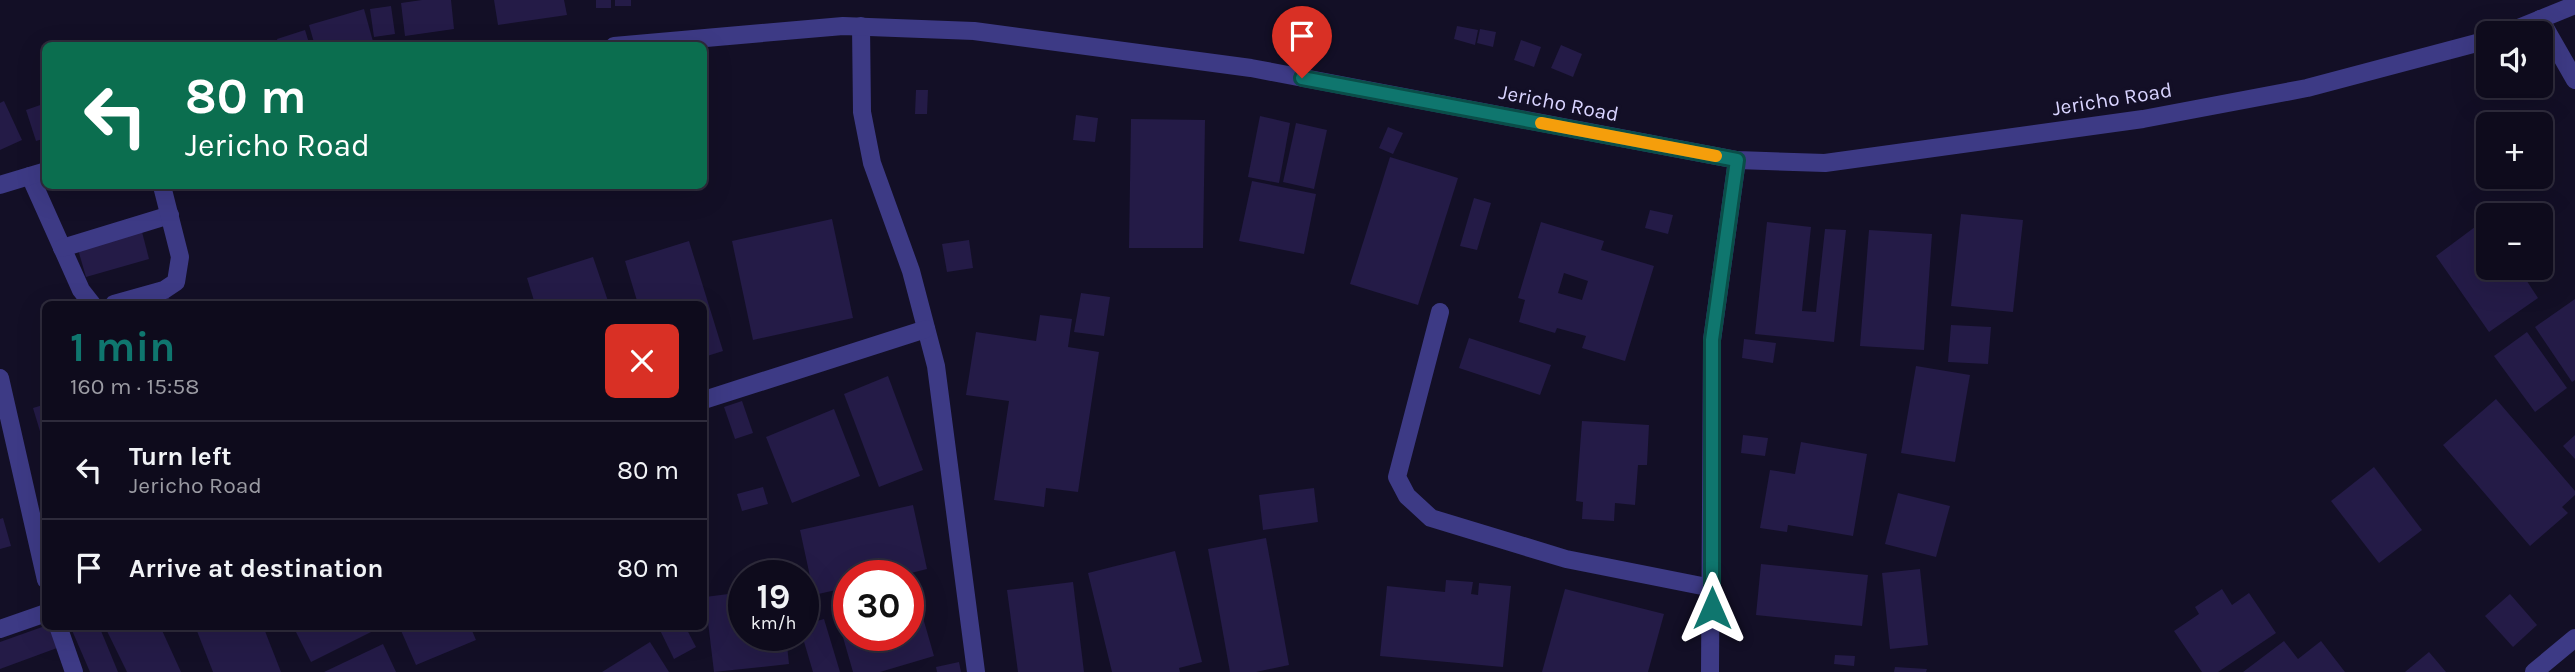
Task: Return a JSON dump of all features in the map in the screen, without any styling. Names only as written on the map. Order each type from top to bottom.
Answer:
[{"type":"street","points":[[2535,21],[2575,5]]},
{"type":"street","points":[[2540,19],[2575,80]]},
{"type":"street","points":[[861,26],[862,112],[872,163],[911,271],[936,366],[976,672]]},
{"type":"street","name":"Jericho Road","points":[[663,42],[861,26],[974,31],[1251,68],[1737,160],[1825,163],[2143,119],[2307,88],[2476,43]]},
{"type":"street","points":[[1710,672],[1712,340],[1737,160]]},
{"type":"street","points":[[0,186],[38,174]]},
{"type":"street","points":[[43,189],[62,248],[81,290],[90,301]]},
{"type":"street","points":[[125,301],[164,290],[176,282],[180,257],[163,189]]},
{"type":"street","points":[[62,248],[170,215]]},
{"type":"street","points":[[1440,312],[1397,477],[1407,496],[1431,518],[1566,559],[1712,588]]},
{"type":"street","points":[[707,399],[926,329]]},
{"type":"street","points":[[0,378],[42,562]]},
{"type":"street","points":[[0,629],[42,614]]},
{"type":"street","points":[[59,630],[74,672]]},
{"type":"street","points":[[2534,672],[2575,638]]},
{"type":"building","points":[[451,0],[454,29],[405,36],[401,3]]},
{"type":"building","points":[[494,0],[564,0],[567,15],[498,25]]},
{"type":"building","points":[[596,0],[611,0],[611,8],[596,8]]},
{"type":"building","points":[[615,0],[631,0],[631,6],[615,6]]},
{"type":"building","points":[[391,6],[395,34],[374,37],[370,9]]},
{"type":"building","points":[[364,9],[373,42],[314,42],[309,25]]},
{"type":"building","points":[[1457,26],[1478,30],[1475,45],[1454,39]]},
{"type":"building","points":[[1480,29],[1496,32],[1493,47],[1477,43]]},
{"type":"building","points":[[305,30],[309,42],[278,42],[277,39]]},
{"type":"building","points":[[1521,40],[1541,47],[1534,67],[1514,60]]},
{"type":"building","points":[[1561,45],[1582,54],[1573,77],[1551,68]]},
{"type":"building","points":[[916,90],[928,90],[927,114],[915,114]]},
{"type":"building","points":[[4,101],[22,140],[0,150],[0,103]]},
{"type":"building","points":[[42,104],[42,139],[36,141],[26,110]]},
{"type":"building","points":[[1076,115],[1098,118],[1095,142],[1073,140]]},
{"type":"building","points":[[1260,116],[1290,123],[1279,183],[1248,177]]},
{"type":"building","points":[[1131,119],[1205,120],[1203,248],[1129,248]]},
{"type":"building","points":[[1296,123],[1327,130],[1314,189],[1283,182]]},
{"type":"building","points":[[1388,127],[1403,133],[1393,154],[1379,148]]},
{"type":"building","points":[[1390,157],[1458,178],[1418,305],[1350,284]]},
{"type":"building","points":[[1252,181],[1316,194],[1304,254],[1239,241]]},
{"type":"building","points":[[1474,198],[1491,203],[1477,250],[1460,246]]},
{"type":"building","points":[[1650,210],[1673,215],[1668,234],[1645,228]]},
{"type":"building","points":[[1961,214],[2023,220],[2013,312],[1951,306]]},
{"type":"building","points":[[832,219],[853,318],[753,340],[732,241]]},
{"type":"building","points":[[1541,222],[1604,241],[1601,250],[1654,266],[1625,361],[1582,348],[1586,336],[1557,328],[1555,333],[1519,322],[1525,300],[1518,298]],"holes":[[[1564,273],[1588,281],[1582,300],[1558,293]]]},
{"type":"building","points":[[1767,222],[1811,227],[1802,311],[1816,312],[1825,229],[1846,230],[1834,342],[1755,334]]},
{"type":"building","points":[[2476,226],[2476,280],[2526,280],[2538,298],[2489,332],[2436,256]]},
{"type":"building","points":[[141,228],[149,259],[86,277],[77,246]]},
{"type":"building","points":[[1869,230],[1932,234],[1924,350],[1860,346]]},
{"type":"building","points":[[969,240],[973,268],[947,272],[942,244]]},
{"type":"building","points":[[689,241],[723,351],[707,356],[707,301],[637,301],[625,261]]},
{"type":"building","points":[[593,257],[608,301],[534,301],[527,278]]},
{"type":"building","points":[[1081,293],[1110,297],[1104,336],[1074,332]]},
{"type":"building","points":[[168,294],[170,301],[142,301]]},
{"type":"building","points":[[2575,299],[2575,380],[2572,382],[2535,327]]},
{"type":"building","points":[[1040,315],[1072,319],[1068,347],[1099,352],[1078,492],[1046,488],[1044,507],[994,500],[1009,401],[966,395],[976,332],[1036,341]]},
{"type":"building","points":[[1951,325],[1991,327],[1988,364],[1948,362]]},
{"type":"building","points":[[2527,332],[2567,388],[2535,412],[2494,356]]},
{"type":"building","points":[[1469,338],[1551,365],[1540,395],[1459,368]]},
{"type":"building","points":[[1744,339],[1776,343],[1773,363],[1742,358]]},
{"type":"building","points":[[1916,366],[1970,375],[1955,462],[1901,453]]},
{"type":"building","points":[[888,376],[923,470],[879,487],[844,394]]},
{"type":"building","points":[[2496,399],[2575,491],[2575,495],[2562,507],[2568,513],[2530,546],[2443,445]]},
{"type":"building","points":[[742,401],[753,433],[735,439],[724,407]]},
{"type":"building","points":[[42,405],[42,438],[33,408]]},
{"type":"building","points":[[834,409],[860,476],[792,503],[766,437]]},
{"type":"building","points":[[1582,421],[1649,425],[1647,465],[1638,465],[1635,505],[1615,503],[1614,521],[1582,519],[1583,502],[1576,501]]},
{"type":"building","points":[[1743,435],[1768,438],[1765,456],[1741,453]]},
{"type":"building","points":[[2575,435],[2575,459],[2563,446]]},
{"type":"building","points":[[1801,442],[1867,454],[1853,536],[1788,525],[1787,532],[1760,528],[1770,470],[1795,474]]},
{"type":"building","points":[[2374,467],[2422,530],[2379,563],[2331,501]]},
{"type":"building","points":[[763,487],[768,504],[742,511],[737,494]]},
{"type":"building","points":[[1314,488],[1318,522],[1263,530],[1259,495]]},
{"type":"building","points":[[1898,493],[1950,506],[1936,557],[1885,544]]},
{"type":"building","points":[[913,505],[927,569],[924,570],[924,560],[833,560],[833,591],[819,594],[819,560],[806,560],[800,530]]},
{"type":"building","points":[[3,518],[11,546],[0,549],[0,519]]},
{"type":"building","points":[[1266,538],[1289,665],[1256,672],[1230,672],[1208,549]]},
{"type":"building","points":[[1175,551],[1202,662],[1179,668],[1180,672],[1112,672],[1088,573]]},
{"type":"building","points":[[1761,564],[1868,575],[1862,626],[1756,615]]},
{"type":"building","points":[[1920,569],[1928,645],[1890,649],[1882,573]]},
{"type":"building","points":[[1446,580],[1473,582],[1471,594],[1478,595],[1479,583],[1511,586],[1503,667],[1380,656],[1387,586],[1445,592]]},
{"type":"building","points":[[1073,582],[1084,672],[1018,672],[1007,590]]},
{"type":"building","points":[[1565,589],[1664,614],[1648,672],[1542,672]]},
{"type":"building","points":[[2222,589],[2232,605],[2249,593],[2276,633],[2218,672],[2202,672],[2174,631],[2199,614],[2195,607]]},
{"type":"building","points":[[728,594],[728,651],[788,651],[789,664],[714,672],[707,597]]},
{"type":"building","points":[[2510,594],[2537,625],[2513,647],[2485,616]]},
{"type":"building","points":[[824,619],[840,672],[813,672],[807,651],[819,651],[819,620]]},
{"type":"building","points":[[924,621],[934,656],[880,672],[853,672],[847,651],[924,651]]},
{"type":"building","points":[[42,627],[42,630],[50,630],[57,648],[0,669],[0,642]]},
{"type":"building","points":[[72,630],[101,630],[118,672],[90,672]]},
{"type":"building","points":[[162,630],[181,672],[127,672],[107,631]]},
{"type":"building","points":[[197,630],[265,630],[281,672],[213,672]]},
{"type":"building","points":[[295,630],[373,630],[373,631],[311,662]]},
{"type":"building","points":[[401,630],[472,630],[476,640],[416,665]]},
{"type":"building","points":[[660,630],[687,630],[696,647],[674,659]]},
{"type":"building","points":[[2284,641],[2298,659],[2321,641],[2345,672],[2243,672]]},
{"type":"building","points":[[650,642],[669,672],[602,672]]},
{"type":"building","points":[[383,644],[396,672],[324,672]]},
{"type":"building","points":[[2429,652],[2446,672],[2405,672]]},
{"type":"building","points":[[1835,655],[1855,656],[1854,666],[1834,664]]},
{"type":"building","points":[[959,662],[961,672],[937,672],[936,667]]},
{"type":"building","points":[[1895,667],[1927,669],[1926,672],[1894,672]]},
{"type":"slow traffic","points":[[1541,123],[1716,156]]},
{"type":"route","points":[[1302,78],[1737,160],[1712,340],[1712,608]]}]
